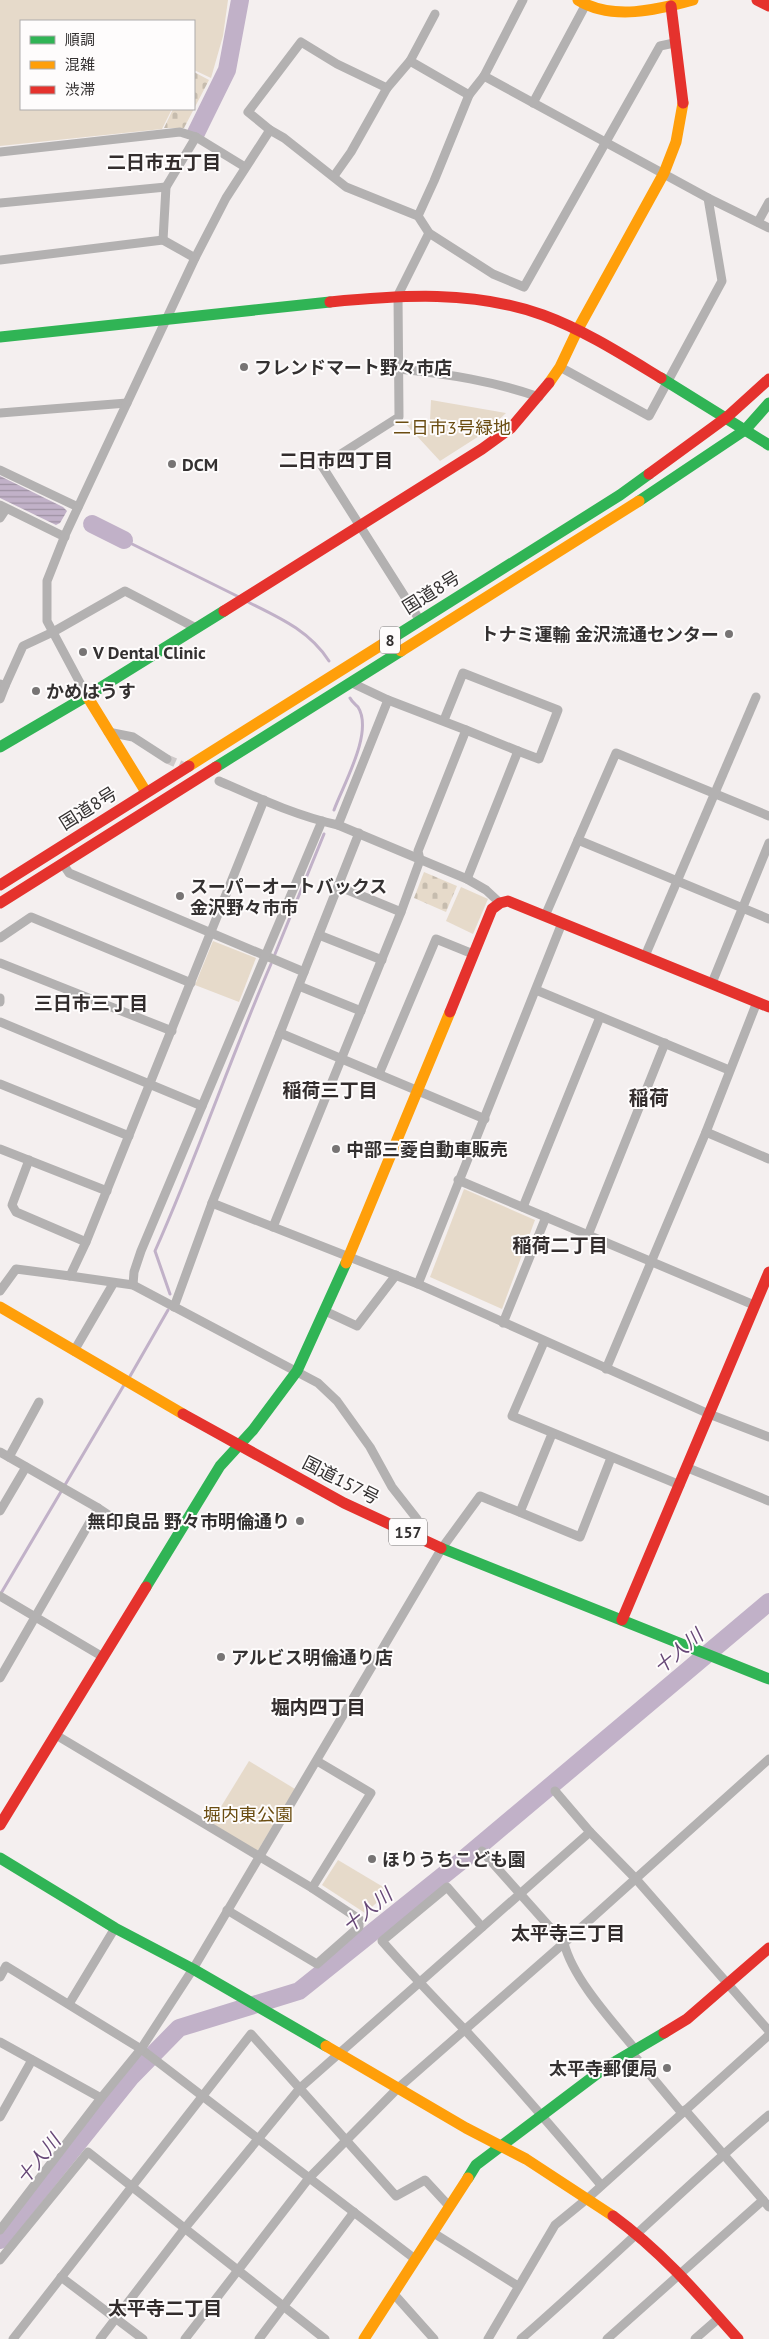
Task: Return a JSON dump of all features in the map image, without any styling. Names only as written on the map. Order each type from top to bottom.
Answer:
[{"type":"main road","points":[[581,3],[602,10],[637,10],[671,6],[693,0]]},
{"type":"main road","points":[[758,0],[769,6]]},
{"type":"main road","points":[[0,747],[87,696],[196,628],[511,428],[539,397],[560,367],[578,329],[664,173],[676,142],[683,106],[671,6]]},
{"type":"main road","points":[[0,337],[398,295],[435,295],[491,301],[534,312],[578,329],[669,382],[769,445]]},
{"type":"main road","name":"国道8号","points":[[0,885],[100,820],[377,648],[419,619],[581,521],[727,418],[769,379]]},
{"type":"main road","name":"国道8号","points":[[0,903],[667,483],[745,430],[769,403]]},
{"type":"main road","points":[[87,696],[146,792]]},
{"type":"main road","points":[[0,874],[100,820]]},
{"type":"main road","points":[[0,913],[58,867]]},
{"type":"main road","points":[[0,1825],[220,1466],[253,1430],[297,1371],[349,1256],[492,909],[500,903],[508,901],[769,1007]]},
{"type":"main road","points":[[622,1620],[688,1468],[769,1272]]},
{"type":"main road","name":"国道157号","points":[[0,1307],[237,1446],[344,1503],[442,1548],[769,1679]]},
{"type":"main road","points":[[0,1858],[115,1928],[193,1969],[397,2089],[500,2147],[526,2159],[588,2198],[637,2234],[680,2274],[738,2339]]},
{"type":"main road","points":[[364,2339],[476,2166],[606,2067],[687,2019],[769,1948]]},
{"type":"street","points":[[418,216],[470,95],[484,76],[523,0]]},
{"type":"street","points":[[533,103],[581,3]]},
{"type":"street","points":[[334,176],[351,152],[387,88],[414,57],[435,14]]},
{"type":"street","points":[[387,88],[338,64],[301,42],[248,112],[346,187],[418,216],[429,233],[493,274],[524,287],[604,141],[660,46],[674,43]]},
{"type":"street","points":[[410,62],[470,95]]},
{"type":"street","points":[[484,76],[708,198],[769,228]]},
{"type":"street","points":[[87,696],[47,621],[47,581],[65,535],[195,258],[245,167],[270,130]]},
{"type":"street","points":[[0,152],[180,132],[196,137],[245,167]]},
{"type":"street","points":[[163,240],[166,187],[196,137]]},
{"type":"street","points":[[0,203],[166,187]]},
{"type":"street","points":[[560,367],[649,416],[722,281],[708,198]]},
{"type":"street","points":[[758,222],[769,202]]},
{"type":"street","points":[[419,619],[322,466],[399,417],[398,295],[429,233]]},
{"type":"street","points":[[0,260],[163,240],[195,258]]},
{"type":"street","points":[[399,369],[453,374],[504,385],[539,397]]},
{"type":"street","points":[[0,413],[127,403]]},
{"type":"street","points":[[0,470],[78,509]]},
{"type":"street","points":[[0,518],[3,507],[65,535]]},
{"type":"street","points":[[0,699],[3,685],[23,646],[53,632],[125,591],[196,628]]},
{"type":"street","points":[[352,683],[388,700],[444,720],[539,759],[558,710],[463,674],[444,720]]},
{"type":"street","points":[[645,956],[756,697]]},
{"type":"street","points":[[338,825],[388,700]]},
{"type":"street","points":[[273,1227],[401,912],[420,860],[418,851],[466,730]]},
{"type":"street","points":[[108,732],[133,737],[167,759]]},
{"type":"street","points":[[467,879],[518,751]]},
{"type":"street","points":[[545,916],[616,753],[769,816]]},
{"type":"street","points":[[219,781],[264,800],[359,833],[467,879],[486,890],[500,903]]},
{"type":"street","points":[[70,1276],[107,1191],[264,800]]},
{"type":"street","points":[[133,1285],[134,1272],[141,1251],[322,821]]},
{"type":"street","points":[[174,1307],[212,1203],[359,833]]},
{"type":"street","points":[[578,840],[769,919]]},
{"type":"street","points":[[712,983],[769,843]]},
{"type":"street","points":[[58,867],[304,972]]},
{"type":"street","points":[[338,886],[401,912]]},
{"type":"street","points":[[0,938],[31,917],[191,983]]},
{"type":"street","points":[[418,1284],[562,923]]},
{"type":"street","points":[[319,935],[382,960]]},
{"type":"street","points":[[379,1074],[436,939],[473,954]]},
{"type":"street","points":[[0,963],[172,1031]]},
{"type":"street","points":[[299,986],[361,1010]]},
{"type":"street","points":[[536,990],[729,1070]]},
{"type":"street","points":[[606,1369],[706,1132],[757,1002]]},
{"type":"street","points":[[523,1207],[600,1017]]},
{"type":"street","points":[[0,1022],[202,1106]]},
{"type":"street","points":[[280,1033],[485,1119]]},
{"type":"street","points":[[588,1235],[665,1044]]},
{"type":"street","points":[[0,1084],[129,1136]]},
{"type":"street","points":[[706,1132],[769,1158]]},
{"type":"street","points":[[0,1149],[107,1191]]},
{"type":"street","points":[[29,1160],[12,1205],[16,1212],[86,1242]]},
{"type":"street","points":[[458,1180],[754,1305]]},
{"type":"street","points":[[212,1203],[418,1284],[606,1369],[710,1414],[769,1436]]},
{"type":"street","points":[[503,1323],[546,1217]]},
{"type":"street","points":[[0,1291],[16,1269],[113,1284],[133,1285],[318,1383],[337,1401],[370,1447],[392,1487],[417,1519],[410,1533]]},
{"type":"street","points":[[325,1311],[357,1326],[396,1275]]},
{"type":"street","points":[[74,1351],[113,1284]]},
{"type":"street","points":[[544,1342],[512,1416],[680,1485]]},
{"type":"street","points":[[9,1457],[39,1402]]},
{"type":"street","points":[[520,1512],[552,1434]]},
{"type":"street","points":[[0,1452],[110,1516]]},
{"type":"street","points":[[0,2230],[101,2098],[143,2051],[442,1548],[480,1496],[580,1537],[611,1458]]},
{"type":"street","points":[[0,1511],[26,1466]]},
{"type":"street","points":[[688,1468],[769,1501]]},
{"type":"street","points":[[0,1678],[98,1508]]},
{"type":"street","points":[[1,1597],[102,1657]]},
{"type":"street","points":[[56,1735],[312,1888],[359,1919],[359,1927],[317,1964],[227,1910]]},
{"type":"street","points":[[185,2339],[309,2178],[397,2089],[564,1943],[769,1759]]},
{"type":"street","points":[[312,1888],[371,1793],[317,1761]]},
{"type":"street","points":[[555,1791],[590,1832],[636,1879],[729,1983],[769,2031]]},
{"type":"street","points":[[100,2339],[185,2228],[300,2088],[590,1832]]},
{"type":"street","points":[[482,1851],[564,1943],[566,1952],[593,1997],[633,2051],[722,2155],[766,2203],[680,2274],[607,2339]]},
{"type":"street","points":[[482,1926],[447,1887],[382,1941],[418,1983],[542,2115],[601,2185]]},
{"type":"street","points":[[69,2004],[115,1928]]},
{"type":"street","points":[[0,1977],[3,1964],[143,2051],[415,2259]]},
{"type":"street","points":[[13,2339],[251,2034],[396,2196],[425,2180],[449,2206]]},
{"type":"street","points":[[488,2339],[555,2225],[588,2198],[769,2035]]},
{"type":"street","points":[[0,2042],[101,2098]]},
{"type":"street","points":[[0,2117],[32,2060]]},
{"type":"street","points":[[521,2339],[722,2155],[769,2115]]},
{"type":"street","points":[[0,2260],[88,2152],[325,2339]]},
{"type":"street","points":[[259,2339],[354,2212]]},
{"type":"street","points":[[432,2232],[518,2286]]},
{"type":"street","points":[[61,2277],[142,2339]]},
{"type":"street","points":[[393,2293],[434,2339]]},
{"type":"street","points":[[696,2339],[720,2318]]},
{"type":"green space","points":[[0,0],[228,0],[223,36],[211,78],[195,70],[195,20],[20,20],[20,110],[172,110],[162,129],[0,146]]},
{"type":"green space","points":[[195,73],[209,80],[195,107]]},
{"type":"green space","points":[[173,110],[193,110],[184,128],[164,128]]},
{"type":"green space","name":"二日市3号緑地","points":[[431,400],[506,413],[487,431],[440,461],[404,422],[430,420]]},
{"type":"green space","points":[[424,872],[457,886],[446,912],[414,898]]},
{"type":"green space","points":[[461,887],[488,899],[473,934],[446,921]]},
{"type":"green space","points":[[213,941],[256,958],[239,1002],[195,985]]},
{"type":"green space","points":[[464,1189],[535,1220],[502,1309],[430,1277]]},
{"type":"green space","name":"堀内東公園","points":[[249,1761],[295,1789],[257,1852],[211,1823]]},
{"type":"green space","points":[[338,1860],[390,1891],[365,1913],[322,1885]]},
{"type":"shaded area","points":[[0,476],[63,507],[67,511],[60,523],[56,525],[0,498]]},
{"type":"waterway","points":[[196,133],[227,70],[240,0]]},
{"type":"waterway","points":[[92,524],[124,540]]},
{"type":"waterway","points":[[124,540],[239,597]]},
{"type":"waterway","points":[[246,601],[292,625],[312,641],[329,661]]},
{"type":"waterway","points":[[334,810],[360,744],[362,718],[358,707],[350,698]]},
{"type":"waterway","points":[[275,954],[324,834]]},
{"type":"waterway","points":[[170,1294],[155,1251],[271,964]]},
{"type":"waterway","points":[[129,1378],[168,1310]]},
{"type":"waterway","points":[[0,1595],[124,1385]]},
{"type":"waterway","name":"十人川","points":[[0,2240],[130,2078],[179,2028],[299,1991],[465,1858],[769,1602]]},
{"type":"tunnel","points":[[167,759],[187,768]]},
{"type":"traffic: fast","points":[[0,337],[330,302]]},
{"type":"traffic: fast","points":[[661,378],[769,445]]},
{"type":"traffic: fast","points":[[639,501],[745,430],[769,403]]},
{"type":"traffic: fast","points":[[394,637],[620,495],[649,474]]},
{"type":"traffic: fast","points":[[0,747],[87,696],[224,611]]},
{"type":"traffic: fast","points":[[216,767],[401,651]]},
{"type":"traffic: fast","points":[[146,1587],[220,1466],[253,1430],[297,1371],[346,1263]]},
{"type":"traffic: fast","points":[[441,1548],[769,1679]]},
{"type":"traffic: fast","points":[[0,1858],[115,1928],[193,1969],[326,2046]]},
{"type":"traffic: fast","points":[[468,2178],[476,2165],[606,2067],[664,2033]]},
{"type":"traffic: slow","points":[[578,0],[591,6],[620,12],[650,10],[693,0]]},
{"type":"traffic: slow","points":[[549,383],[560,367],[578,329],[664,173],[676,142],[683,103]]},
{"type":"traffic: slow","points":[[401,651],[639,501]]},
{"type":"traffic: slow","points":[[189,766],[394,637]]},
{"type":"traffic: slow","points":[[87,696],[146,792]]},
{"type":"traffic: slow","points":[[346,1263],[450,1012]]},
{"type":"traffic: slow","points":[[0,1307],[183,1414]]},
{"type":"traffic: slow","points":[[326,2046],[466,2128],[526,2159],[613,2216]]},
{"type":"traffic: slow","points":[[364,2339],[468,2178]]},
{"type":"traffic: jam","points":[[757,0],[769,6]]},
{"type":"traffic: jam","points":[[671,6],[683,103]]},
{"type":"traffic: jam","points":[[330,302],[437,296],[490,301],[517,307],[543,315],[573,328],[661,378]]},
{"type":"traffic: jam","points":[[649,474],[727,417],[769,379]]},
{"type":"traffic: jam","points":[[224,611],[482,449],[511,428],[549,383]]},
{"type":"traffic: jam","points":[[0,885],[189,766]]},
{"type":"traffic: jam","points":[[0,903],[216,767]]},
{"type":"traffic: jam","points":[[450,1012],[492,909],[500,903],[508,901],[769,1007]]},
{"type":"traffic: jam","points":[[622,1620],[769,1272]]},
{"type":"traffic: jam","points":[[183,1414],[344,1503],[441,1548]]},
{"type":"traffic: jam","points":[[0,1825],[146,1587]]},
{"type":"traffic: jam","points":[[664,2033],[687,2019],[769,1948]]},
{"type":"traffic: jam","points":[[613,2216],[664,2259],[738,2339]]},
{"type":"place","name":"フレンドマート野々市店","points":[[244,367]]},
{"type":"place","name":"DCM","points":[[172,464]]},
{"type":"place","name":"トナミ運輸 金沢流通センター","points":[[729,634]]},
{"type":"place","name":"V Dental Clinic","points":[[83,652]]},
{"type":"place","name":"かめはうす","points":[[36,691]]},
{"type":"place","name":"スーパーオートバックス 金沢野々市市","points":[[180,896]]},
{"type":"place","name":"中部三菱自動車販売","points":[[336,1149]]},
{"type":"place","name":"無印良品 野々市明倫通り","points":[[300,1521]]},
{"type":"place","name":"アルビス明倫通り店","points":[[221,1657]]},
{"type":"place","name":"ほりうちこども園","points":[[372,1859]]},
{"type":"place","name":"太平寺郵便局","points":[[667,2068]]},
{"type":"district","name":"二日市五丁目","points":[[164,162]]},
{"type":"district","name":"二日市四丁目","points":[[336,460]]},
{"type":"district","name":"三日市三丁目","points":[[91,1003]]},
{"type":"district","name":"稲荷三丁目","points":[[330,1090]]},
{"type":"district","name":"稲荷","points":[[649,1098]]},
{"type":"district","name":"稲荷二丁目","points":[[560,1245]]},
{"type":"district","name":"堀内四丁目","points":[[318,1707]]},
{"type":"district","name":"太平寺三丁目","points":[[568,1933]]},
{"type":"district","name":"太平寺二丁目","points":[[165,2308]]}]
